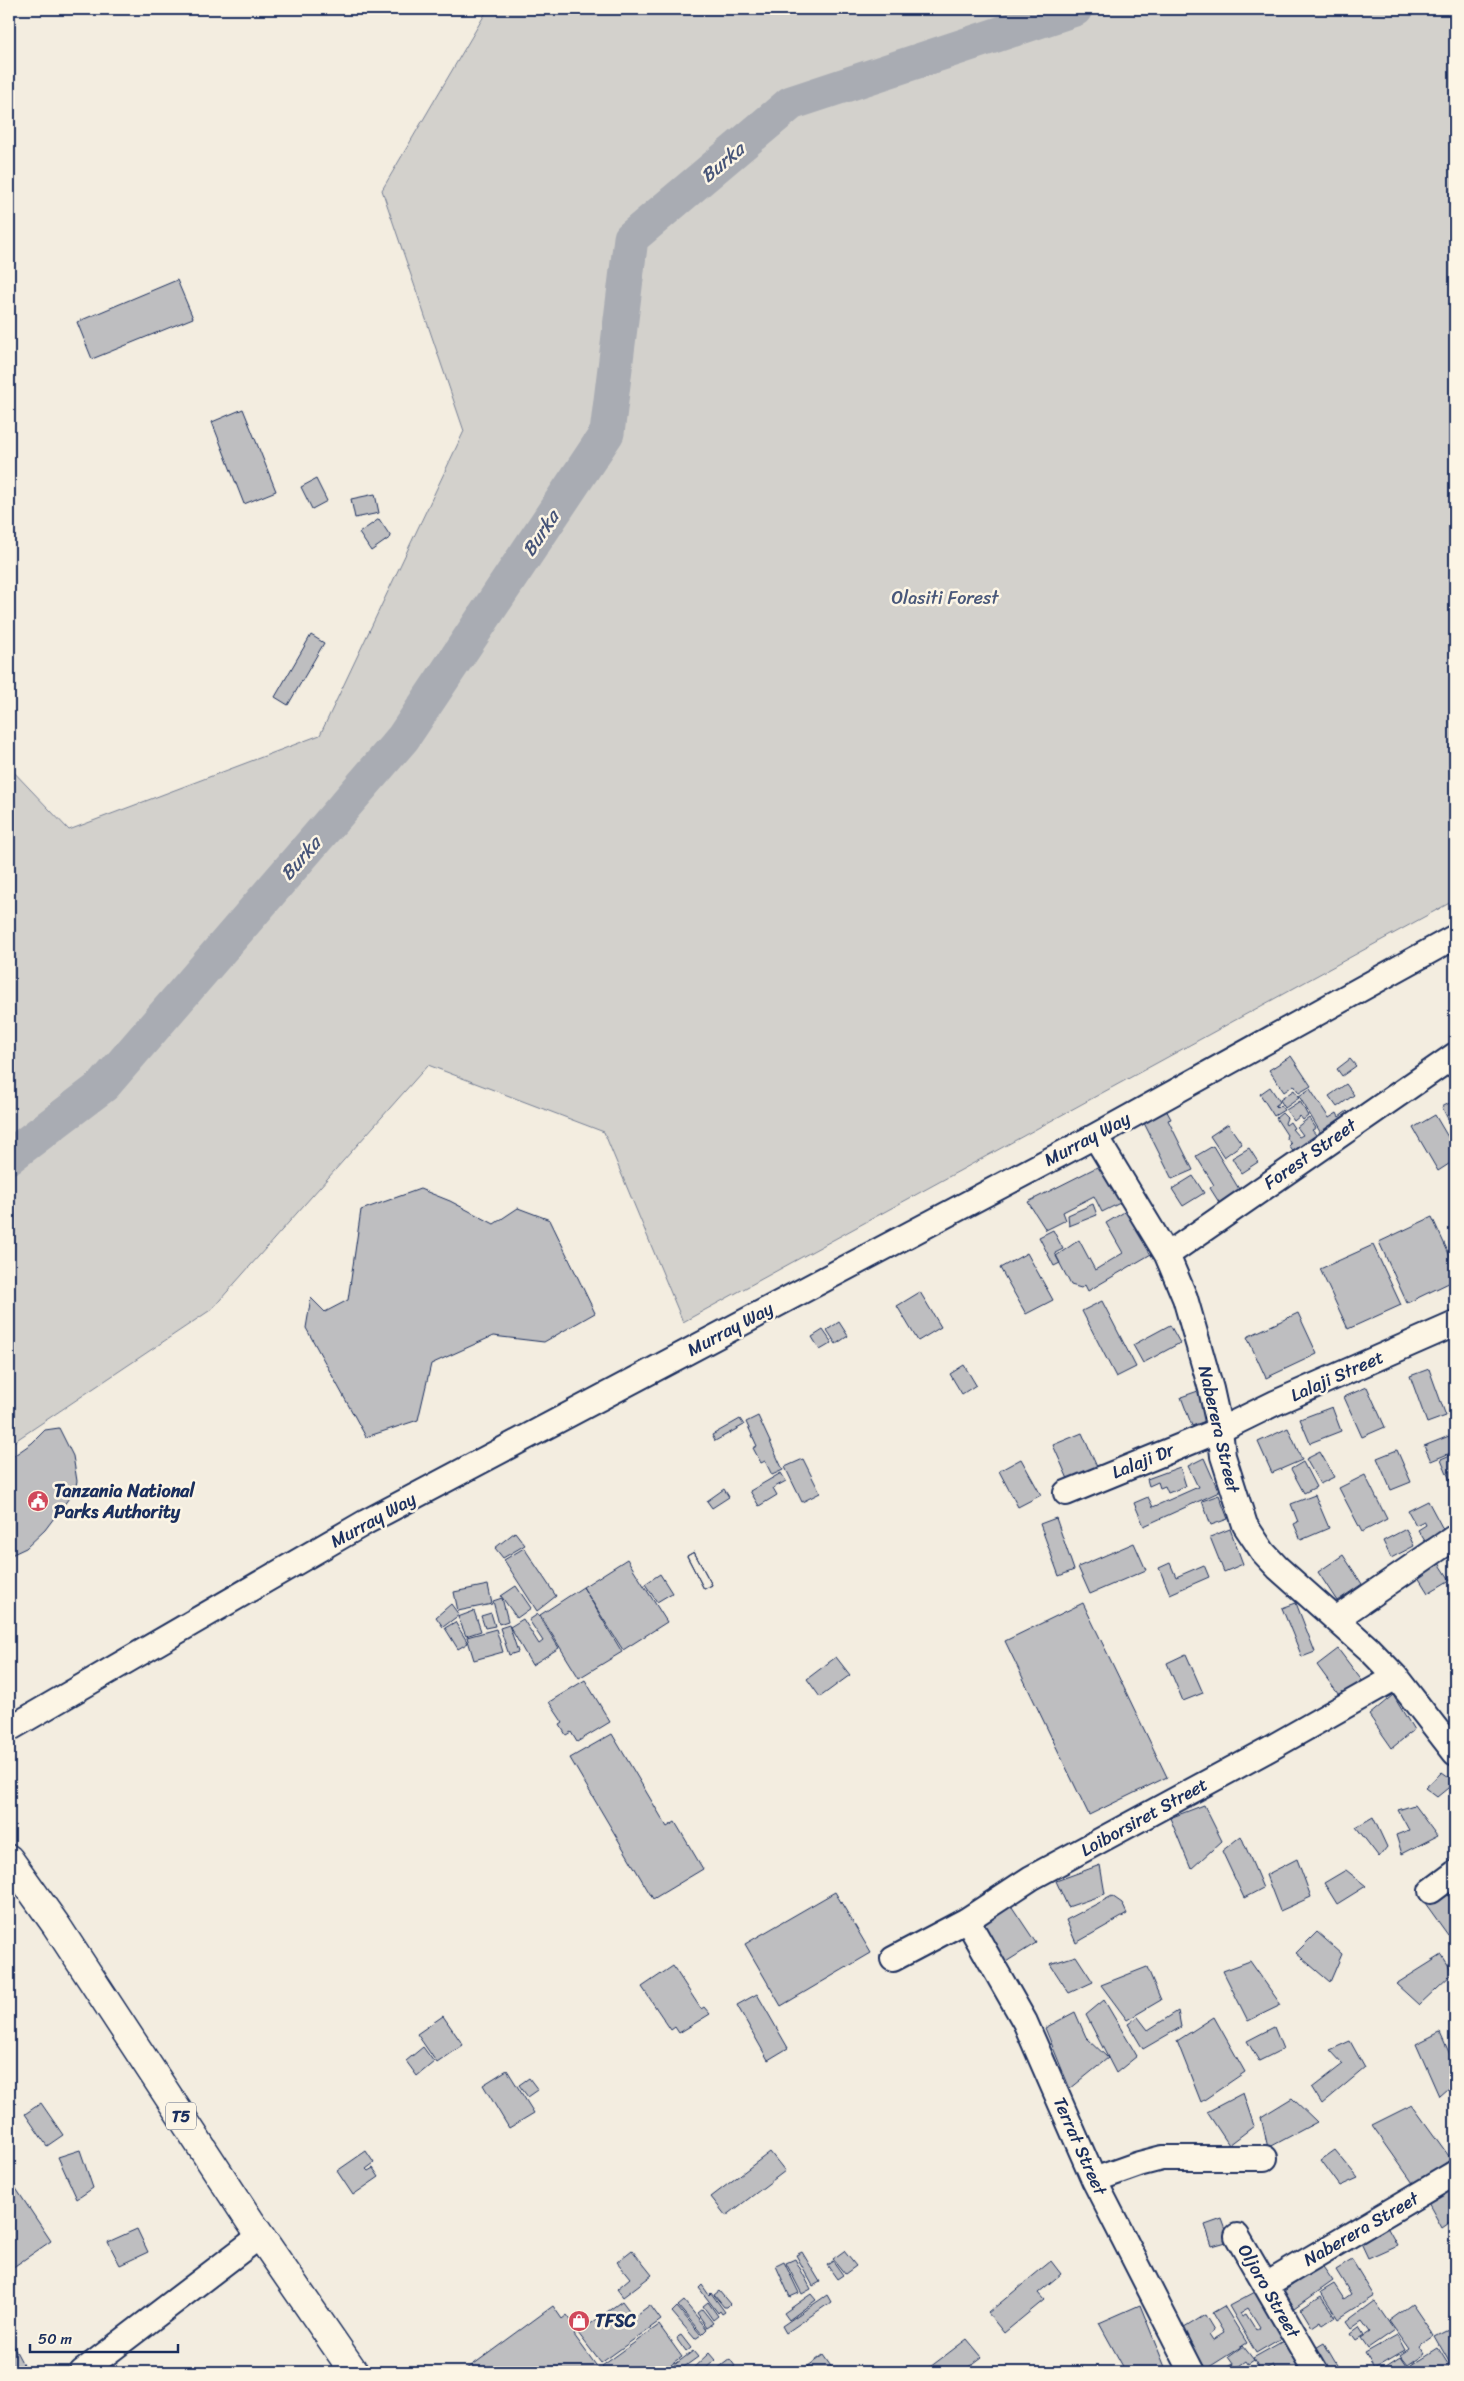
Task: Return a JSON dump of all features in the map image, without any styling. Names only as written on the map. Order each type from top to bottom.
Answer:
[{"type":"highway","name":"T5","points":[[9,1859],[61,1934],[346,2369]]},
{"type":"street","name":"Murray Way","points":[[9,1729],[366,1522],[1095,1136],[1455,937]]},
{"type":"street","name":"Forest Street","points":[[1167,1255],[1455,1055]]},
{"type":"street","name":"Naberera Street","points":[[1095,1136],[1167,1255],[1184,1298],[1211,1389],[1220,1430],[1223,1456],[1233,1492],[1252,1537],[1278,1568],[1336,1619],[1396,1676],[1455,1753]]},
{"type":"street","name":"Lalaji Street","points":[[1220,1430],[1275,1403],[1455,1324]]},
{"type":"street","name":"Lalaji Dr","points":[[1066,1493],[1220,1430]]},
{"type":"street","points":[[1336,1619],[1455,1537]]},
{"type":"street","name":"Loiborsiret Street","points":[[893,1958],[967,1920],[1030,1878],[1269,1749],[1396,1676]]},
{"type":"street","points":[[1431,1891],[1455,1873]]},
{"type":"street","name":"Terrat Street","points":[[967,1920],[1026,2022],[1094,2180],[1192,2372]]},
{"type":"street","points":[[1094,2180],[1162,2158],[1265,2158]]},
{"type":"street","name":"Naberera Street","points":[[1266,2285],[1455,2173]]},
{"type":"street","points":[[82,2372],[260,2236]]},
{"type":"street","name":"Oljoro Street","points":[[1237,2236],[1316,2372]]},
{"type":"green space","name":"Olasiti Forest","points":[[488,9],[1455,9],[1455,900],[683,1322],[604,1132],[428,1065],[212,1309],[9,1445],[9,767],[69,830],[320,735],[464,431],[382,190]]},
{"type":"building","points":[[177,280],[193,318],[92,359],[77,322]]},
{"type":"building","points":[[243,409],[276,491],[244,504],[212,422]]},
{"type":"building","points":[[316,479],[327,501],[312,509],[301,487]]},
{"type":"building","points":[[375,494],[379,513],[355,518],[351,499]]},
{"type":"building","points":[[379,519],[391,537],[371,551],[359,533]]},
{"type":"building","points":[[311,635],[324,643],[288,705],[275,697]]},
{"type":"building","points":[[1291,1056],[1311,1086],[1299,1093],[1294,1085],[1284,1092],[1269,1070]]},
{"type":"building","points":[[1350,1059],[1356,1066],[1342,1076],[1337,1069]]},
{"type":"building","points":[[1346,1084],[1354,1095],[1337,1107],[1329,1096]]},
{"type":"building","points":[[1270,1087],[1280,1102],[1275,1106],[1277,1108],[1280,1105],[1284,1110],[1274,1116],[1260,1094]]},
{"type":"building","points":[[1310,1089],[1329,1118],[1337,1113],[1339,1117],[1347,1111],[1354,1123],[1326,1142],[1299,1096]]},
{"type":"building","points":[[1294,1090],[1299,1098],[1285,1108],[1280,1100]]},
{"type":"building","points":[[1455,1100],[1455,1128],[1453,1129],[1442,1107]]},
{"type":"building","points":[[1300,1101],[1308,1116],[1303,1120],[1300,1116],[1294,1121],[1286,1110]]},
{"type":"building","points":[[1163,1104],[1171,1119],[1168,1120],[1193,1170],[1172,1179],[1140,1115]]},
{"type":"building","points":[[1282,1113],[1287,1118],[1286,1125],[1290,1122],[1294,1128],[1292,1129],[1299,1137],[1303,1135],[1297,1127],[1309,1118],[1316,1128],[1312,1130],[1321,1141],[1298,1158],[1289,1146],[1291,1144],[1286,1137],[1287,1135],[1276,1118]]},
{"type":"building","points":[[1435,1115],[1455,1149],[1455,1160],[1438,1171],[1413,1128]]},
{"type":"building","points":[[1228,1124],[1242,1144],[1224,1157],[1210,1136]]},
{"type":"building","points":[[1213,1146],[1242,1194],[1222,1207],[1210,1188],[1214,1185],[1196,1156]]},
{"type":"building","points":[[1249,1148],[1258,1162],[1241,1173],[1232,1158]]},
{"type":"building","points":[[1105,1163],[1124,1201],[1102,1212],[1094,1196],[1063,1212],[1066,1220],[1046,1230],[1028,1202]]},
{"type":"building","points":[[1193,1176],[1204,1193],[1183,1206],[1172,1189]]},
{"type":"building","points":[[420,1189],[450,1201],[494,1224],[518,1208],[550,1220],[595,1313],[544,1342],[493,1336],[431,1364],[418,1420],[366,1437],[306,1328],[311,1298],[325,1312],[348,1300],[361,1210]]},
{"type":"building","points":[[1093,1204],[1097,1215],[1069,1226],[1068,1215]]},
{"type":"building","points":[[1131,1208],[1158,1250],[1088,1291],[1085,1285],[1081,1288],[1071,1285],[1056,1256],[1079,1240],[1095,1270],[1123,1253],[1106,1223]]},
{"type":"building","points":[[1432,1217],[1455,1267],[1455,1280],[1407,1303],[1379,1242]]},
{"type":"building","points":[[1053,1230],[1063,1249],[1055,1253],[1060,1263],[1054,1266],[1039,1237]]},
{"type":"building","points":[[1373,1245],[1401,1305],[1348,1329],[1320,1269]]},
{"type":"building","points":[[1027,1253],[1053,1300],[1026,1314],[1000,1268]]},
{"type":"building","points":[[920,1292],[941,1327],[918,1341],[897,1306]]},
{"type":"building","points":[[1102,1301],[1136,1367],[1116,1377],[1082,1311]]},
{"type":"building","points":[[1298,1313],[1317,1354],[1266,1378],[1247,1337]]},
{"type":"building","points":[[839,1322],[848,1336],[836,1344],[827,1330]]},
{"type":"building","points":[[1170,1325],[1180,1343],[1143,1363],[1133,1345]]},
{"type":"building","points":[[823,1330],[832,1343],[820,1350],[812,1337]]},
{"type":"building","points":[[964,1365],[976,1385],[962,1394],[950,1374]]},
{"type":"building","points":[[1429,1369],[1446,1416],[1427,1423],[1410,1376]]},
{"type":"building","points":[[1367,1387],[1385,1427],[1362,1437],[1344,1397]]},
{"type":"building","points":[[1198,1391],[1208,1420],[1192,1426],[1181,1397]]},
{"type":"building","points":[[1332,1407],[1341,1431],[1310,1443],[1300,1419]]},
{"type":"building","points":[[758,1416],[783,1470],[772,1475],[765,1461],[761,1463],[753,1448],[757,1446],[746,1422]]},
{"type":"building","points":[[740,1419],[744,1425],[715,1441],[712,1435]]},
{"type":"building","name":"Tanzania National Parks Authority","points":[[59,1428],[73,1456],[77,1481],[75,1490],[45,1530],[26,1548],[9,1556],[9,1459],[32,1443],[45,1430]]},
{"type":"building","points":[[1288,1428],[1302,1460],[1272,1473],[1258,1442]]},
{"type":"building","points":[[1082,1433],[1097,1467],[1068,1479],[1053,1445]]},
{"type":"building","points":[[1449,1436],[1455,1451],[1431,1461],[1424,1446]]},
{"type":"building","points":[[1397,1450],[1411,1482],[1391,1490],[1377,1458]]},
{"type":"building","points":[[1320,1452],[1334,1477],[1320,1484],[1306,1459]]},
{"type":"building","points":[[1455,1453],[1455,1483],[1452,1485],[1441,1459]]},
{"type":"building","points":[[1204,1458],[1219,1492],[1144,1526],[1134,1503],[1148,1497],[1153,1507],[1198,1487],[1188,1466]]},
{"type":"building","points":[[803,1459],[820,1493],[802,1502],[785,1467]]},
{"type":"building","points":[[1021,1459],[1041,1495],[1018,1507],[999,1471]]},
{"type":"building","points":[[1303,1462],[1316,1487],[1304,1493],[1291,1469]]},
{"type":"building","points":[[1180,1467],[1186,1486],[1168,1493],[1165,1486],[1160,1488],[1158,1482],[1149,1486],[1147,1479]]},
{"type":"building","points":[[781,1473],[786,1481],[773,1488],[777,1495],[759,1506],[750,1491]]},
{"type":"building","points":[[1365,1475],[1387,1519],[1362,1532],[1339,1488]]},
{"type":"building","points":[[724,1489],[729,1497],[712,1508],[707,1501]]},
{"type":"building","points":[[1219,1495],[1228,1519],[1211,1525],[1202,1501]]},
{"type":"building","points":[[1315,1495],[1329,1528],[1301,1540],[1294,1524],[1298,1522],[1291,1504]]},
{"type":"building","points":[[1428,1501],[1444,1531],[1425,1541],[1418,1530],[1426,1525],[1424,1521],[1416,1525],[1408,1511]]},
{"type":"building","points":[[1056,1518],[1074,1570],[1059,1576],[1040,1524]]},
{"type":"building","points":[[1230,1529],[1243,1564],[1224,1572],[1210,1537]]},
{"type":"building","points":[[1406,1529],[1414,1546],[1391,1558],[1383,1541]]},
{"type":"building","points":[[515,1532],[525,1545],[503,1558],[495,1548]]},
{"type":"building","points":[[1134,1543],[1146,1570],[1090,1594],[1078,1567]]},
{"type":"building","points":[[524,1548],[556,1596],[537,1611],[504,1560]]},
{"type":"building","points":[[694,1552],[712,1585],[704,1589],[687,1556]]},
{"type":"building","points":[[694,1552],[712,1585],[704,1589],[687,1556]]},
{"type":"building","points":[[1343,1555],[1362,1584],[1337,1601],[1318,1572]]},
{"type":"building","points":[[627,1559],[667,1622],[623,1650],[583,1587]]},
{"type":"building","points":[[1170,1563],[1176,1577],[1204,1565],[1209,1577],[1170,1594],[1159,1568]]},
{"type":"building","points":[[1439,1563],[1450,1580],[1428,1593],[1418,1577]]},
{"type":"building","points":[[660,1574],[672,1593],[657,1602],[645,1584]]},
{"type":"building","points":[[488,1585],[492,1604],[458,1611],[454,1592]]},
{"type":"building","points":[[516,1586],[531,1608],[517,1618],[501,1596]]},
{"type":"building","points":[[583,1587],[622,1652],[579,1678],[540,1615]]},
{"type":"building","points":[[502,1598],[508,1621],[499,1624],[493,1601]]},
{"type":"building","points":[[1083,1603],[1167,1777],[1089,1815],[1005,1641]]},
{"type":"building","points":[[1296,1603],[1315,1652],[1302,1657],[1282,1608]]},
{"type":"building","points":[[451,1604],[459,1615],[443,1627],[436,1617]]},
{"type":"building","points":[[474,1611],[481,1631],[466,1636],[458,1617]]},
{"type":"building","points":[[491,1613],[495,1626],[485,1628],[481,1616]]},
{"type":"building","points":[[538,1614],[559,1648],[532,1665],[510,1627],[523,1619],[539,1644],[543,1641],[529,1620]]},
{"type":"building","points":[[455,1622],[468,1643],[458,1649],[445,1628]]},
{"type":"building","points":[[509,1625],[518,1652],[509,1655],[500,1628]]},
{"type":"building","points":[[496,1629],[503,1652],[474,1660],[467,1637]]},
{"type":"building","points":[[1338,1649],[1363,1682],[1341,1698],[1317,1665]]},
{"type":"building","points":[[1186,1654],[1203,1693],[1183,1701],[1167,1663]]},
{"type":"building","points":[[836,1657],[850,1675],[820,1697],[807,1679]]},
{"type":"building","points":[[585,1680],[610,1722],[577,1742],[571,1732],[566,1735],[560,1725],[563,1723],[549,1702]]},
{"type":"building","points":[[1393,1695],[1414,1730],[1392,1748],[1369,1715]]},
{"type":"building","points":[[612,1734],[667,1827],[675,1822],[703,1869],[653,1899],[570,1758]]},
{"type":"building","points":[[1442,1772],[1452,1779],[1453,1784],[1437,1797],[1425,1788]]},
{"type":"building","points":[[1204,1805],[1222,1841],[1191,1869],[1170,1818]]},
{"type":"building","points":[[1414,1805],[1437,1836],[1402,1854],[1396,1835],[1409,1830],[1398,1810]]},
{"type":"building","points":[[1373,1817],[1387,1847],[1379,1857],[1356,1827]]},
{"type":"building","points":[[1241,1836],[1263,1888],[1244,1898],[1222,1851]]},
{"type":"building","points":[[1297,1859],[1311,1897],[1280,1911],[1266,1875]]},
{"type":"building","points":[[1100,1865],[1105,1894],[1068,1907],[1056,1881]]},
{"type":"building","points":[[1346,1870],[1366,1886],[1337,1904],[1324,1883]]},
{"type":"building","points":[[1445,1887],[1455,1906],[1455,1932],[1448,1935],[1425,1903]]},
{"type":"building","points":[[835,1892],[871,1953],[781,2006],[745,1944]]},
{"type":"building","points":[[1112,1896],[1122,1903],[1127,1914],[1076,1943],[1066,1920]]},
{"type":"building","points":[[1010,1904],[1036,1943],[1001,1965],[979,1926]]},
{"type":"building","points":[[1317,1932],[1342,1954],[1330,1982],[1296,1953]]},
{"type":"building","points":[[1442,1955],[1453,1973],[1419,2005],[1396,1984]]},
{"type":"building","points":[[1076,1956],[1093,1982],[1069,1993],[1050,1964]]},
{"type":"building","points":[[1250,1961],[1281,2005],[1248,2021],[1223,1971]]},
{"type":"building","points":[[673,1966],[701,2009],[704,2007],[710,2014],[679,2033],[675,2027],[671,2030],[642,1987]]},
{"type":"building","points":[[1147,1967],[1161,2000],[1127,2020],[1101,1985]]},
{"type":"building","points":[[757,1994],[788,2048],[768,2060],[737,2005]]},
{"type":"building","points":[[1104,2000],[1137,2056],[1116,2073],[1086,2015]]},
{"type":"building","points":[[1178,2011],[1181,2027],[1143,2049],[1128,2024],[1138,2017],[1148,2030]]},
{"type":"building","points":[[1075,2012],[1086,2037],[1108,2058],[1070,2089],[1045,2028]]},
{"type":"building","points":[[443,2016],[463,2045],[437,2063],[417,2034]]},
{"type":"building","points":[[1214,2017],[1245,2072],[1201,2102],[1177,2041]]},
{"type":"building","points":[[1274,2027],[1283,2049],[1259,2061],[1247,2041]]},
{"type":"building","points":[[1440,2032],[1455,2066],[1455,2082],[1439,2096],[1416,2044]]},
{"type":"building","points":[[1350,2041],[1365,2068],[1322,2104],[1312,2088],[1343,2064],[1330,2050]]},
{"type":"building","points":[[423,2047],[434,2062],[417,2076],[406,2061]]},
{"type":"building","points":[[507,2070],[534,2113],[509,2128],[483,2085]]},
{"type":"building","points":[[529,2078],[538,2090],[528,2097],[519,2085]]},
{"type":"building","points":[[1243,2093],[1254,2126],[1229,2145],[1207,2112]]},
{"type":"building","points":[[1292,2098],[1317,2122],[1268,2148],[1261,2117]]},
{"type":"building","points":[[41,2103],[63,2135],[47,2146],[25,2114]]},
{"type":"building","points":[[1412,2105],[1451,2159],[1415,2186],[1372,2125]]},
{"type":"building","points":[[80,2150],[93,2188],[77,2199],[58,2157]]},
{"type":"building","points":[[1335,2150],[1358,2178],[1340,2186],[1321,2160]]},
{"type":"building","points":[[366,2151],[374,2163],[366,2169],[368,2171],[373,2168],[379,2177],[353,2195],[337,2171]]},
{"type":"building","points":[[770,2152],[785,2171],[726,2216],[711,2197]]},
{"type":"building","points":[[9,2178],[51,2241],[9,2270]]},
{"type":"building","points":[[1455,2183],[1455,2219],[1442,2228],[1426,2199]]},
{"type":"building","points":[[1222,2219],[1230,2241],[1212,2246],[1205,2225]]},
{"type":"building","points":[[1387,2227],[1397,2245],[1368,2258],[1361,2243]]},
{"type":"building","points":[[137,2229],[148,2252],[120,2265],[108,2242]]},
{"type":"building","points":[[632,2250],[652,2275],[623,2297],[617,2289],[630,2278],[617,2262]]},
{"type":"building","points":[[844,2251],[856,2266],[845,2274],[833,2259]]},
{"type":"building","points":[[802,2252],[820,2282],[813,2286],[796,2255]]},
{"type":"building","points":[[795,2259],[811,2289],[802,2294],[786,2263]]},
{"type":"building","points":[[1352,2260],[1374,2296],[1338,2319],[1321,2292],[1334,2284],[1344,2299],[1351,2294],[1336,2270]]},
{"type":"building","points":[[833,2261],[843,2275],[837,2279],[827,2265]]},
{"type":"building","points":[[1051,2261],[1061,2274],[1038,2293],[1044,2300],[1004,2333],[988,2313]]},
{"type":"building","points":[[784,2262],[799,2293],[790,2297],[776,2266]]},
{"type":"building","points":[[1321,2264],[1333,2281],[1295,2308],[1283,2292]]},
{"type":"building","points":[[702,2285],[709,2295],[711,2293],[725,2312],[722,2314],[720,2311],[718,2313],[699,2288]]},
{"type":"building","points":[[719,2291],[730,2304],[727,2307],[724,2307],[714,2295]]},
{"type":"building","points":[[1257,2291],[1283,2337],[1256,2353],[1229,2306]],"holes":[[[1248,2308],[1260,2327],[1256,2330],[1246,2314],[1242,2316],[1240,2313]]]},
{"type":"building","points":[[811,2294],[816,2300],[789,2320],[784,2313]]},
{"type":"building","points":[[827,2295],[831,2302],[786,2333],[782,2326]]},
{"type":"building","points":[[1321,2296],[1335,2317],[1323,2325],[1321,2321],[1312,2327],[1301,2309]]},
{"type":"building","points":[[622,2301],[634,2317],[650,2305],[661,2320],[601,2363],[578,2333]]},
{"type":"building","points":[[684,2301],[707,2329],[702,2334],[678,2306]]},
{"type":"building","points":[[1374,2301],[1394,2330],[1368,2348],[1361,2338],[1370,2332],[1362,2321],[1352,2328],[1347,2321]]},
{"type":"building","points":[[708,2302],[718,2316],[713,2320],[703,2306]]},
{"type":"building","points":[[1412,2304],[1434,2336],[1420,2346],[1425,2353],[1408,2365],[1400,2355],[1409,2349],[1389,2321]]},
{"type":"building","points":[[1140,2305],[1165,2367],[1153,2372],[1126,2372],[1099,2323]]},
{"type":"building","points":[[553,2306],[562,2319],[567,2315],[579,2331],[574,2335],[601,2372],[463,2372]]},
{"type":"building","points":[[1224,2306],[1247,2343],[1206,2369],[1181,2330],[1205,2315],[1214,2330],[1209,2334],[1213,2340],[1224,2333],[1212,2313]]},
{"type":"building","points":[[677,2307],[701,2335],[695,2339],[672,2312]]},
{"type":"building","points":[[702,2309],[713,2323],[707,2327],[697,2313]]},
{"type":"building","points":[[659,2325],[682,2357],[661,2372],[607,2372],[602,2366]]},
{"type":"building","points":[[1359,2327],[1364,2335],[1356,2340],[1351,2333]]},
{"type":"building","points":[[1449,2330],[1455,2343],[1455,2372],[1435,2337]]},
{"type":"building","points":[[681,2335],[691,2348],[686,2352],[676,2338]]},
{"type":"building","points":[[1397,2335],[1405,2350],[1374,2368],[1365,2353]]},
{"type":"building","points":[[9,2338],[27,2372],[9,2372]]},
{"type":"building","points":[[967,2339],[982,2357],[962,2372],[934,2372],[930,2367]]},
{"type":"building","points":[[1285,2340],[1304,2372],[1277,2372],[1273,2365],[1261,2371],[1253,2358]]},
{"type":"building","points":[[1324,2343],[1341,2372],[1321,2372],[1309,2352]]},
{"type":"building","points":[[1243,2346],[1254,2360],[1248,2364],[1246,2361],[1236,2368],[1228,2357]]},
{"type":"building","points":[[1438,2348],[1453,2372],[1415,2372],[1411,2365]]},
{"type":"building","points":[[693,2351],[698,2357],[677,2372],[671,2372],[669,2369]]},
{"type":"building","points":[[709,2353],[715,2360],[702,2372],[689,2372]]},
{"type":"building","points":[[823,2355],[835,2372],[800,2372]]},
{"type":"building","points":[[1401,2357],[1411,2372],[1378,2372]]},
{"type":"building","points":[[730,2359],[735,2366],[727,2372],[713,2372]]},
{"type":"building","points":[[1232,2364],[1238,2372],[1221,2372]]},
{"type":"waterway","name":"Burka","points":[[9,1157],[104,1085],[403,738],[607,433],[631,238],[791,103],[1075,9]]},
{"type":"place","name":"Tanzania National Parks Authority","points":[[38,1501]]},
{"type":"place","name":"TFSC","points":[[579,2321]]}]
